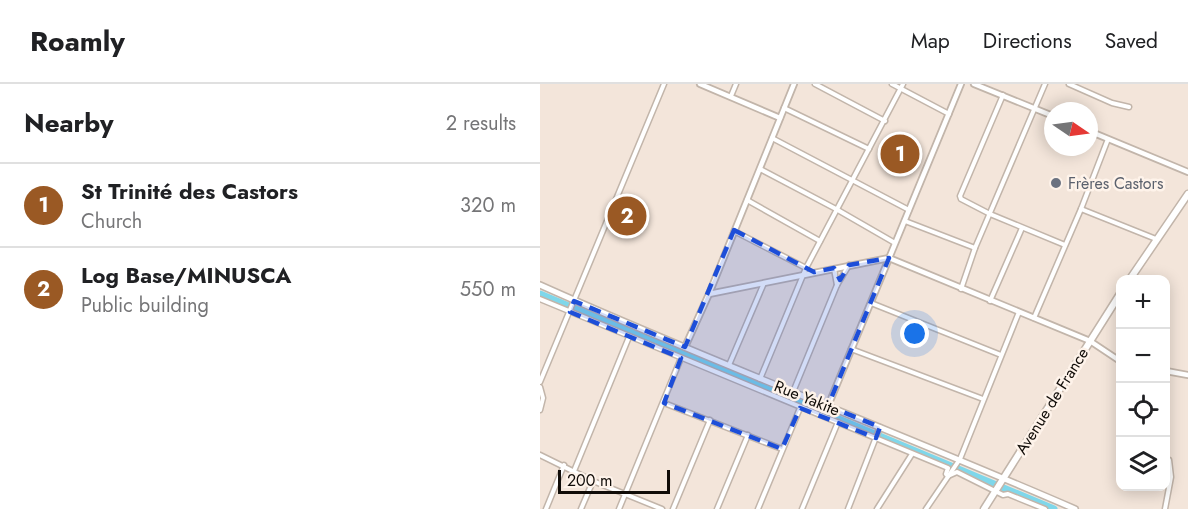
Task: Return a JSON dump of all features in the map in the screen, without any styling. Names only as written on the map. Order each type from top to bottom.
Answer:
[{"type":"main road","points":[[1133,275],[1188,194]]},
{"type":"main road","name":"Rue Yakite","points":[[540,285],[1075,509]]},
{"type":"main road","name":"Avenue de France","points":[[984,509],[1116,300]]},
{"type":"street","points":[[540,382],[664,84]]},
{"type":"street","points":[[700,84],[780,118]]},
{"type":"street","points":[[731,96],[736,84]]},
{"type":"street","points":[[685,347],[709,294],[794,84]]},
{"type":"street","points":[[815,84],[885,121]]},
{"type":"street","points":[[892,84],[902,86],[949,114]]},
{"type":"street","points":[[828,406],[961,84]]},
{"type":"street","points":[[974,84],[1044,112]]},
{"type":"street","points":[[961,289],[975,248],[1045,84]]},
{"type":"street","points":[[1069,84],[1112,103],[1129,107]]},
{"type":"street","points":[[760,379],[806,268],[902,86]]},
{"type":"street","points":[[1003,95],[960,196],[963,200],[990,214],[1065,245]]},
{"type":"street","points":[[784,108],[869,149]]},
{"type":"street","points":[[1098,135],[1188,172]]},
{"type":"street","points":[[772,138],[909,210]]},
{"type":"street","points":[[1034,318],[1108,139]]},
{"type":"street","points":[[760,169],[895,243]]},
{"type":"street","points":[[746,200],[820,241]]},
{"type":"street","points":[[1081,209],[1156,239]]},
{"type":"street","points":[[905,221],[975,248]]},
{"type":"street","points":[[990,301],[1022,228]]},
{"type":"street","points":[[734,230],[806,268]]},
{"type":"street","points":[[709,294],[889,258],[1090,341],[1116,358]]},
{"type":"street","points":[[793,392],[837,285],[849,265]]},
{"type":"street","points":[[834,268],[837,285]]},
{"type":"street","points":[[729,365],[764,283]]},
{"type":"street","points":[[540,299],[948,468],[946,474],[948,476]]},
{"type":"street","points":[[871,303],[1001,355]]},
{"type":"street","points":[[926,509],[959,460],[1018,312]]},
{"type":"street","points":[[574,471],[629,337]]},
{"type":"street","points":[[850,349],[983,399]]},
{"type":"street","points":[[619,509],[681,358]]},
{"type":"street","points":[[1170,372],[1188,375]]},
{"type":"street","points":[[540,387],[543,398],[540,410]]},
{"type":"street","points":[[664,403],[782,449]]},
{"type":"street","points":[[758,509],[800,408]]},
{"type":"street","points":[[673,509],[710,420]]},
{"type":"street","points":[[802,509],[838,422]]},
{"type":"street","points":[[848,509],[880,427]]},
{"type":"street","points":[[717,509],[748,435]]},
{"type":"street","points":[[877,509],[912,454]]},
{"type":"street","points":[[540,455],[593,481],[662,509]]},
{"type":"street","points":[[546,509],[564,465]]},
{"type":"street","points":[[948,476],[957,472],[1003,495],[1008,494],[1045,509]]},
{"type":"street","points":[[581,509],[593,481]]},
{"type":"street","points":[[1165,509],[1168,491]]},
{"type":"highlighted area","points":[[734,230],[814,272],[834,268],[840,280],[849,265],[889,258],[828,406],[880,427],[876,438],[800,408],[782,449],[664,403],[681,358],[570,312],[574,301],[685,347]]},
{"type":"waterway","points":[[540,294],[1054,509]]},
{"type":"place","name":"St Trinité des Castors","points":[[900,154]]},
{"type":"place","name":"Frères Castors","points":[[1056,183]]},
{"type":"place","name":"Log Base/MINUSCA","points":[[627,216]]}]
